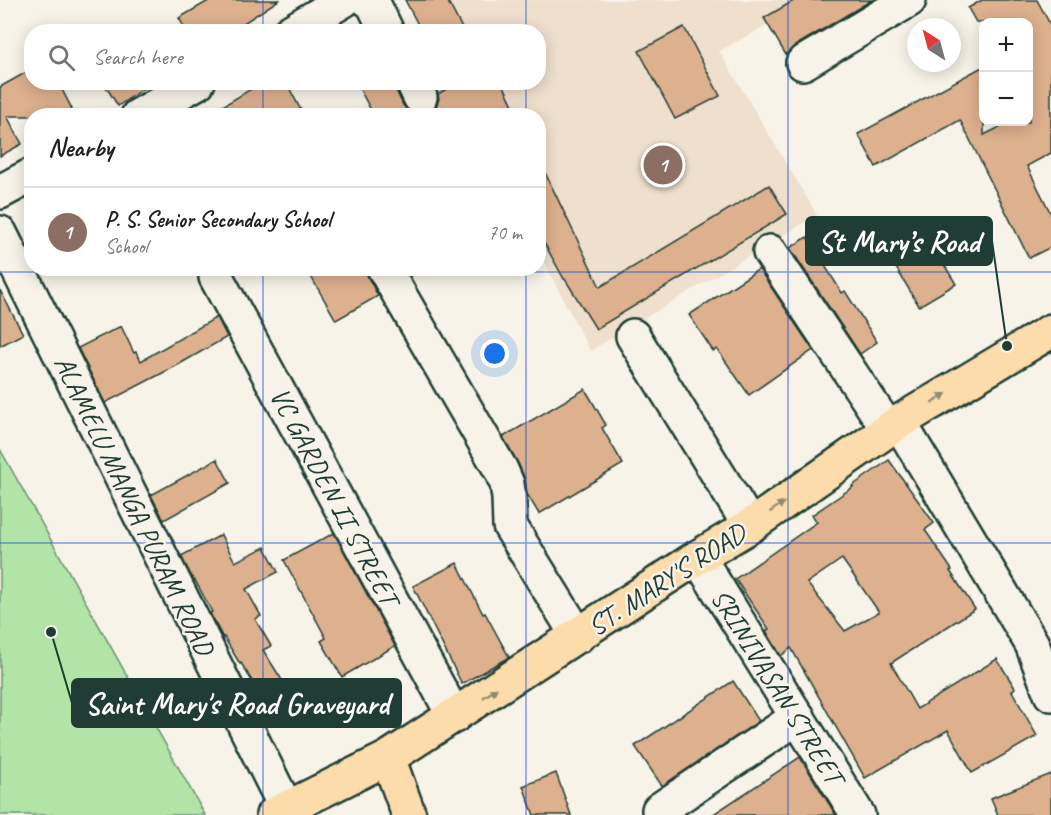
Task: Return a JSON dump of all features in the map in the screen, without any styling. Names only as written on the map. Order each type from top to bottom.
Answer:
[{"type":"main road","name":"ST. MARY'S ROAD","points":[[279,812],[388,758],[698,557],[750,526],[894,425],[1051,330]]},
{"type":"main road","points":[[388,758],[409,815]]},
{"type":"street","points":[[300,17],[344,0]]},
{"type":"street","points":[[368,0],[372,1],[383,24]]},
{"type":"street","points":[[803,63],[909,0]]},
{"type":"street","points":[[152,108],[184,90]]},
{"type":"street","points":[[0,192],[24,179]]},
{"type":"street","name":"ALAMELU MANGA PURAM ROAD","points":[[0,233],[279,812]]},
{"type":"street","points":[[770,252],[894,425],[1032,644],[1051,694]]},
{"type":"street","name":"VC GARDEN II STREET","points":[[216,276],[454,716]]},
{"type":"street","points":[[389,276],[501,470],[507,484],[510,526],[578,636]]},
{"type":"street","points":[[633,336],[750,526]]},
{"type":"street","name":"SRINIVASAN STREET","points":[[698,557],[858,815]]},
{"type":"street","points":[[658,810],[798,717]]},
{"type":"shaded area","points":[[406,0],[815,0],[719,51],[817,215],[590,351],[546,266],[546,108],[463,108],[453,90],[546,90],[546,24],[419,24]]},
{"type":"green space","points":[[0,449],[205,815],[0,815]]},
{"type":"building","points":[[210,0],[279,0],[242,24],[182,24],[179,18]]},
{"type":"building","points":[[405,0],[447,0],[460,24],[418,24]]},
{"type":"building","points":[[795,0],[872,0],[793,47],[786,55],[764,18]]},
{"type":"building","points":[[982,0],[1037,0],[1051,26],[1051,153],[1027,166],[1051,214],[1051,247],[1029,258],[960,120],[876,167],[858,134],[979,69],[979,126],[984,126],[984,135],[1002,126],[1033,126],[1033,18],[979,18],[979,22],[976,22],[968,8]]},
{"type":"building","points":[[684,27],[720,96],[675,119],[639,51]]},
{"type":"building","points":[[24,74],[24,90],[62,90],[71,108],[24,108],[24,116],[7,116],[22,144],[0,156],[0,87]]},
{"type":"building","points":[[108,90],[141,90],[118,106]]},
{"type":"building","points":[[250,90],[290,90],[300,108],[219,108]]},
{"type":"building","points":[[360,90],[396,90],[406,108],[370,108]]},
{"type":"building","points":[[445,90],[506,90],[514,108],[435,108],[439,99],[438,94]]},
{"type":"building","points":[[546,175],[600,287],[769,185],[787,214],[596,329],[546,246]]},
{"type":"building","points":[[920,225],[956,284],[919,306],[883,246]]},
{"type":"building","points":[[807,237],[842,293],[845,291],[877,342],[860,354],[790,248]]},
{"type":"building","points":[[759,269],[813,350],[749,395],[717,349],[713,351],[689,315]]},
{"type":"building","points":[[311,276],[368,276],[378,296],[336,320]]},
{"type":"building","points":[[0,290],[23,334],[0,346]]},
{"type":"building","points":[[217,317],[227,337],[105,403],[78,348],[121,326],[134,353],[136,352],[141,361]]},
{"type":"building","points":[[585,389],[606,425],[602,428],[623,464],[539,514],[527,494],[525,479],[518,463],[503,437]]},
{"type":"building","points":[[217,459],[230,483],[164,520],[151,495]]},
{"type":"building","points":[[889,460],[934,523],[925,530],[975,609],[891,663],[917,709],[997,659],[1015,688],[1012,691],[1037,736],[972,773],[948,730],[865,778],[791,648],[781,656],[766,631],[769,629],[735,579],[817,522],[812,515]],"holes":[[[842,559],[879,612],[845,631],[807,583]]]},
{"type":"building","points":[[334,533],[395,646],[342,677],[321,641],[326,638],[284,560]]},
{"type":"building","points":[[221,535],[235,562],[265,547],[278,572],[246,589],[261,616],[255,619],[271,646],[263,650],[285,685],[290,682],[301,702],[274,717],[223,638],[210,613],[212,612],[181,556]]},
{"type":"building","points":[[457,563],[483,614],[485,613],[509,657],[462,684],[413,586]]},
{"type":"building","points":[[733,681],[759,721],[662,786],[635,746]]},
{"type":"building","points":[[800,757],[836,815],[712,815]]},
{"type":"building","points":[[556,773],[571,815],[534,815],[523,786]]},
{"type":"building","points":[[1051,774],[1051,815],[998,815],[991,798]]},
{"type":"place","name":"P. S. Senior Secondary School","points":[[663,165]]},
{"type":"place","name":"St Mary’s Road","points":[[1007,346]]},
{"type":"place","name":"Saint Mary's Road Graveyard","points":[[51,632]]}]
